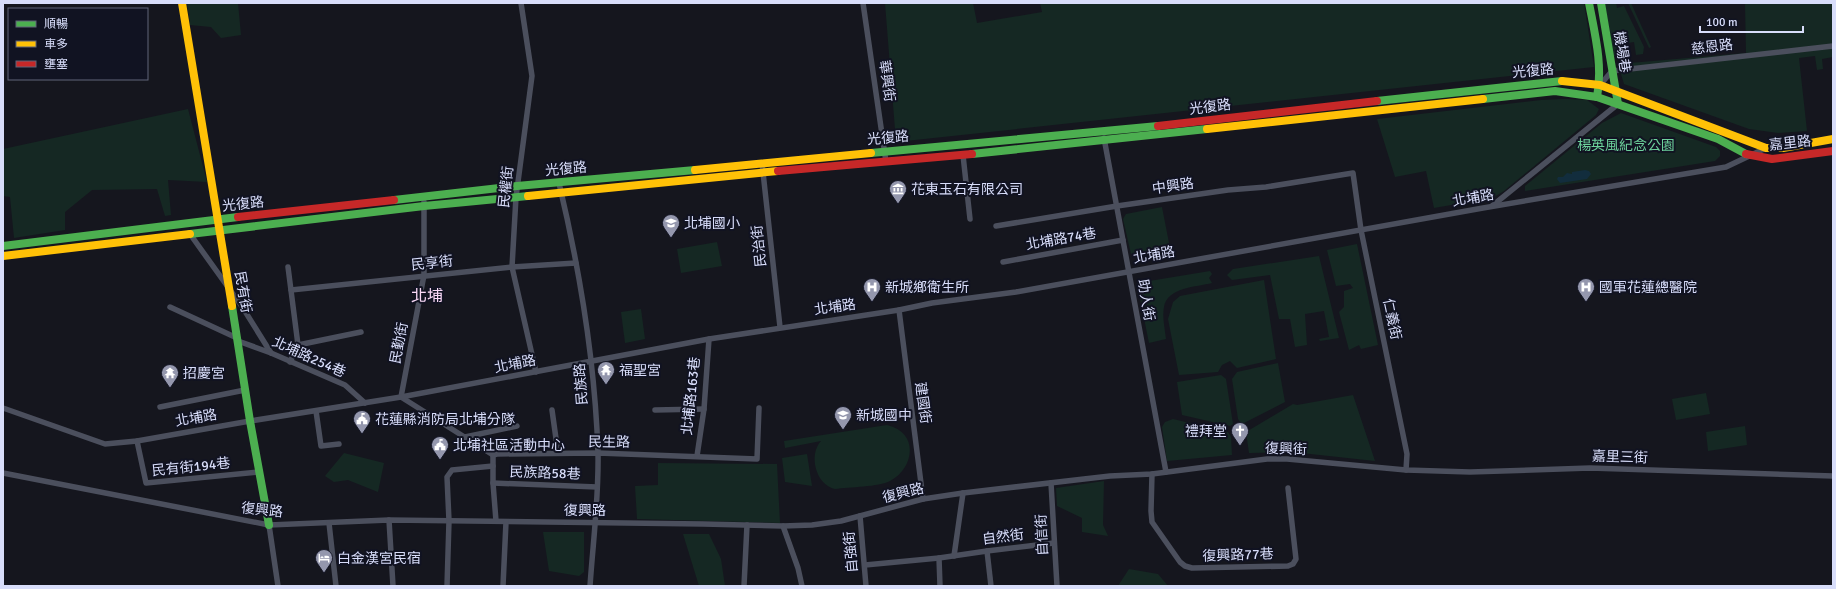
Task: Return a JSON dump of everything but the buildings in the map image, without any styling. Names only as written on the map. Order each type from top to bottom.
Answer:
[{"type":"main road","name":"民有街","points":[[182,3],[219,219],[219,230],[238,339],[245,390],[269,525]]},
{"type":"main road","name":"機場巷","points":[[1589,3],[1599,61],[1600,85],[1597,97]]},
{"type":"main road","name":"機場巷","points":[[1601,3],[1618,104]]},
{"type":"main road","points":[[1593,25],[1604,23]]},
{"type":"main road","name":"光復路","points":[[3,256],[424,206],[561,192],[962,156],[1559,81],[1600,85],[1766,148]]},
{"type":"main road","name":"光復路","points":[[3,246],[219,219],[517,186],[885,152],[1104,137],[1555,91],[1597,97],[1718,139],[1750,156]]},
{"type":"main road","name":"嘉里路","points":[[1766,148],[1783,148],[1833,140]]},
{"type":"main road","name":"嘉里路","points":[[1750,156],[1772,159],[1833,152]]},
{"type":"street","name":"民權街","points":[[521,3],[532,76],[517,186],[512,267],[536,372]]},
{"type":"street","name":"華興街","points":[[863,3],[886,162]]},
{"type":"street","name":"慈恩路","points":[[1612,71],[1833,46]]},
{"type":"street","points":[[1600,85],[1612,71]]},
{"type":"street","points":[[1492,206],[1618,104]]},
{"type":"street","name":"助人街","points":[[1104,137],[1166,472]]},
{"type":"street","name":"北埔路","points":[[3,408],[105,444],[137,441],[250,420],[401,397],[708,339],[899,310],[932,303],[1016,292],[1492,206],[1726,167],[1766,148]]},
{"type":"street","points":[[962,156],[970,219]]},
{"type":"street","name":"民治街","points":[[762,163],[780,327]]},
{"type":"street","name":"中興路","points":[[996,226],[1117,206],[1353,174]]},
{"type":"street","name":"仁義街","points":[[1353,174],[1361,230],[1407,454],[1406,470]]},
{"type":"street","name":"民族路","points":[[559,183],[576,263],[591,360],[598,453],[590,586]]},
{"type":"street","name":"民勤街","points":[[401,397],[424,275],[424,197]]},
{"type":"street","points":[[190,234],[229,288],[271,353]]},
{"type":"street","name":"北埔路74巷","points":[[1003,262],[1123,240]]},
{"type":"street","name":"民享街","points":[[291,290],[424,275],[576,263]]},
{"type":"street","points":[[288,267],[298,344],[290,362]]},
{"type":"street","name":"北埔路254巷","points":[[170,307],[345,386],[365,403]]},
{"type":"street","name":"建國街","points":[[899,310],[923,499]]},
{"type":"street","points":[[298,344],[361,332]]},
{"type":"street","name":"北埔路163巷","points":[[697,456],[704,409],[708,339]]},
{"type":"street","points":[[160,407],[245,390]]},
{"type":"street","points":[[401,397],[493,455],[493,483],[496,521]]},
{"type":"street","name":"民生路","points":[[493,455],[598,453],[757,459],[759,408]]},
{"type":"street","points":[[655,410],[704,409]]},
{"type":"street","points":[[552,410],[558,453]]},
{"type":"street","points":[[316,411],[321,446],[339,444]]},
{"type":"street","points":[[465,437],[517,426]]},
{"type":"street","name":"民有街194巷","points":[[137,441],[146,483],[259,472]]},
{"type":"street","name":"復興街","points":[[1166,472],[1268,459],[1286,459],[1406,470]]},
{"type":"street","points":[[447,586],[449,520],[447,477],[452,470],[493,466]]},
{"type":"street","name":"嘉里三街","points":[[1406,470],[1470,472],[1590,468],[1833,476]]},
{"type":"street","name":"復興路","points":[[3,473],[269,525],[389,520],[449,520],[783,526],[812,525],[842,521],[923,499],[963,493],[1110,476],[1166,472]]},
{"type":"street","name":"復興路77巷","points":[[1152,474],[1152,522],[1180,562],[1185,566],[1192,568],[1288,566],[1293,564],[1296,559],[1288,488]]},
{"type":"street","name":"民族路58巷","points":[[493,483],[597,487]]},
{"type":"street","name":"自信街","points":[[1051,483],[1057,586]]},
{"type":"street","points":[[954,556],[963,493]]},
{"type":"street","name":"自強街","points":[[860,516],[866,586]]},
{"type":"street","points":[[389,520],[393,586]]},
{"type":"street","points":[[503,586],[506,522]]},
{"type":"street","points":[[329,523],[336,586]]},
{"type":"street","name":"民有街","points":[[269,525],[278,586]]},
{"type":"street","points":[[744,586],[747,525]]},
{"type":"street","points":[[783,526],[798,568],[802,586]]},
{"type":"street","name":"自然街","points":[[865,565],[939,558],[1054,543]]},
{"type":"street","points":[[987,551],[990,586]]},
{"type":"street","points":[[939,558],[940,586]]},
{"type":"green space","points":[[187,3],[238,3],[241,35],[221,38],[211,27],[190,25]]},
{"type":"green space","points":[[885,3],[973,3],[977,23],[1042,12],[1040,3],[1584,3],[1594,67],[896,142]]},
{"type":"green space","points":[[1605,3],[1616,3],[1617,8],[1624,6],[1644,47],[1643,54],[1636,55],[1634,42],[1622,44],[1624,56],[1613,56]]},
{"type":"green space","points":[[1628,3],[1631,3],[1651,47],[1649,48]]},
{"type":"green space","points":[[1745,3],[1833,3],[1833,57],[1822,59],[1823,69],[1817,70],[1815,56],[1799,58],[1807,131],[1778,133],[1749,129],[1624,84],[1618,64],[1746,53]]},
{"type":"green space","points":[[1541,100],[1587,100],[1599,109],[1596,115],[1504,191],[1494,197],[1434,208],[1426,171],[1395,177],[1377,119]]},
{"type":"green space","points":[[188,109],[207,182],[168,180],[171,215],[165,216],[157,189],[92,190],[65,212],[65,230],[14,238],[10,197],[3,196],[3,149]]},
{"type":"green space","name":"楊英風紀念公園","points":[[1621,113],[1716,147],[1720,151],[1720,156],[1715,161],[1525,191],[1525,186],[1602,123]]},
{"type":"green space","points":[[1162,207],[1170,248],[1131,254],[1123,219],[1126,214]]},
{"type":"green space","points":[[717,242],[722,266],[681,273],[677,249]]},
{"type":"green space","points":[[1357,244],[1378,345],[1361,349],[1359,345],[1349,350],[1339,312],[1344,307],[1344,291],[1353,288],[1350,284],[1336,286],[1327,250]]},
{"type":"green space","points":[[1319,256],[1339,338],[1320,341],[1319,339],[1329,337],[1324,311],[1305,314],[1307,345],[1295,347],[1290,319],[1279,319],[1270,275],[1232,280],[1227,275],[1233,269]]},
{"type":"green space","points":[[1210,271],[1212,274],[1209,278],[1212,283],[1184,289],[1171,295],[1166,300],[1163,315],[1166,339],[1149,343],[1137,283]]},
{"type":"green space","points":[[1264,280],[1276,359],[1237,368],[1230,361],[1222,365],[1218,372],[1179,375],[1168,319],[1173,302],[1180,296]]},
{"type":"green space","points":[[641,309],[645,339],[625,343],[621,312]]},
{"type":"green space","points":[[1278,363],[1285,402],[1244,423],[1241,423],[1238,419],[1232,379],[1237,372]]},
{"type":"green space","points":[[1221,375],[1226,379],[1233,424],[1230,426],[1182,415],[1177,382]]},
{"type":"green space","points":[[1706,393],[1710,414],[1676,420],[1672,399]]},
{"type":"green space","points":[[1353,395],[1375,461],[1292,452],[1249,453],[1246,432],[1293,404],[1297,405]]},
{"type":"green space","points":[[1173,419],[1228,432],[1231,437],[1232,455],[1167,461],[1162,427],[1165,422]]},
{"type":"green space","points":[[887,425],[897,429],[904,435],[909,442],[910,451],[905,468],[890,481],[885,483],[835,489],[823,482],[816,469],[815,454],[821,441],[785,448],[784,441]]},
{"type":"green space","points":[[1745,426],[1747,445],[1708,451],[1706,432]]},
{"type":"green space","points":[[344,453],[384,463],[378,492],[348,480],[334,482],[325,476]]},
{"type":"green space","points":[[807,454],[812,486],[785,482],[782,458]]},
{"type":"green space","points":[[658,463],[777,464],[780,523],[637,519],[635,486],[658,485]]},
{"type":"green space","points":[[1104,481],[1103,525],[1108,536],[1082,532],[1082,518],[1057,506],[1056,488]]},
{"type":"green space","points":[[543,532],[584,532],[584,572],[579,576],[549,571]]},
{"type":"green space","points":[[683,534],[709,534],[721,559],[725,586],[699,586]]},
{"type":"green space","points":[[1129,569],[1158,574],[1168,586],[1118,586]]},
{"type":"water","points":[[1585,170],[1589,171],[1591,174],[1587,179],[1560,183],[1557,179],[1558,177],[1563,177],[1567,173],[1572,174],[1572,172]]},
{"type":"traffic: fast","points":[[1589,3],[1599,62],[1599,85],[1597,97]]},
{"type":"traffic: fast","points":[[1601,3],[1618,104]]},
{"type":"traffic: fast","points":[[1377,101],[1562,81]]},
{"type":"traffic: fast","points":[[1483,99],[1555,91],[1597,97],[1718,139],[1746,154]]},
{"type":"traffic: fast","points":[[871,153],[1158,126]]},
{"type":"traffic: fast","points":[[972,154],[1207,129]]},
{"type":"traffic: fast","points":[[394,200],[517,186],[695,170]]},
{"type":"traffic: fast","points":[[190,234],[424,206],[528,196]]},
{"type":"traffic: fast","points":[[3,246],[238,217]]},
{"type":"traffic: fast","points":[[232,306],[250,421],[269,525]]},
{"type":"traffic: slow","points":[[182,3],[232,306]]},
{"type":"traffic: slow","points":[[1562,81],[1600,85],[1766,148],[1783,148],[1833,139]]},
{"type":"traffic: slow","points":[[1207,129],[1483,99]]},
{"type":"traffic: slow","points":[[695,170],[871,153]]},
{"type":"traffic: slow","points":[[528,196],[778,171]]},
{"type":"traffic: slow","points":[[3,256],[190,234]]},
{"type":"traffic: jam","points":[[1158,126],[1377,101]]},
{"type":"traffic: jam","points":[[1746,154],[1772,159],[1833,151]]},
{"type":"traffic: jam","points":[[778,171],[972,154]]},
{"type":"traffic: jam","points":[[238,217],[394,200]]},
{"type":"place","name":"花東玉石有限公司","points":[[898,204]]},
{"type":"place","name":"北埔國小","points":[[671,238]]},
{"type":"place","name":"新城鄉衛生所","points":[[872,302]]},
{"type":"place","name":"國軍花蓮總醫院","points":[[1586,302]]},
{"type":"place","name":"福聖宮","points":[[606,385]]},
{"type":"place","name":"招慶宮","points":[[170,388]]},
{"type":"place","name":"新城國中","points":[[843,430]]},
{"type":"place","name":"花蓮縣消防局北埔分隊","points":[[362,434]]},
{"type":"place","name":"禮拜堂","points":[[1240,446]]},
{"type":"place","name":"北埔社區活動中心","points":[[440,460]]},
{"type":"place","name":"白金漢宮民宿","points":[[324,573]]},
{"type":"district","name":"北埔","points":[[427,296]]}]
